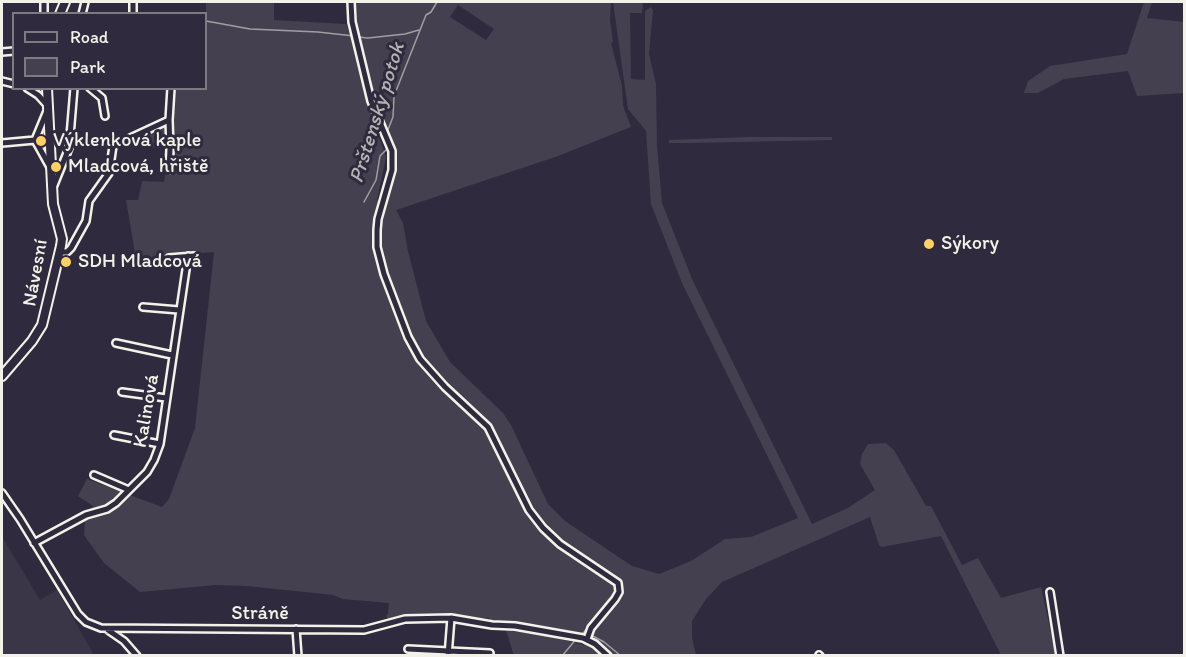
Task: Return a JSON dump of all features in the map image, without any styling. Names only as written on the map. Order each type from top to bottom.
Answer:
[{"type":"street","points":[[351,2],[352,22],[371,101],[388,141],[393,161],[387,192],[378,219],[377,247],[384,274],[408,337],[420,359],[432,373],[488,427],[529,510],[543,528],[560,544],[618,583],[619,592],[615,600],[591,628],[587,639],[608,656]]},
{"type":"street","points":[[30,90],[38,95],[48,108],[34,140]]},
{"type":"street","name":"Návesní","points":[[2,376],[32,341],[42,325],[60,252],[62,239],[54,211],[47,90]]},
{"type":"street","points":[[53,187],[69,148],[74,90]]},
{"type":"street","points":[[92,90],[102,98],[105,116]]},
{"type":"street","points":[[169,170],[171,90]]},
{"type":"street","points":[[60,252],[66,252],[71,248],[86,221],[89,201],[109,173],[113,146],[169,120]]},
{"type":"street","points":[[2,143],[34,140]]},
{"type":"street","points":[[34,140],[52,172]]},
{"type":"street","name":"Kalinová","points":[[34,543],[86,514],[106,509],[116,503],[147,472],[154,460],[160,444],[179,310],[191,256],[169,258]]},
{"type":"street","points":[[143,307],[179,310]]},
{"type":"street","points":[[116,344],[172,355]]},
{"type":"street","points":[[122,393],[166,398]]},
{"type":"street","points":[[114,435],[160,444]]},
{"type":"street","points":[[94,475],[129,490]]},
{"type":"street","name":"Stráně","points":[[2,493],[78,614],[86,622],[107,629],[364,630],[405,619],[451,618],[492,625],[515,626],[587,639]]},
{"type":"street","points":[[1050,592],[1060,656]]},
{"type":"street","points":[[449,653],[451,618]]},
{"type":"street","points":[[107,629],[124,641],[137,656]]},
{"type":"street","points":[[296,629],[298,656]]},
{"type":"street","points":[[408,649],[449,653],[490,653]]},
{"type":"shaded area","points":[[2,500],[3,538],[40,600],[57,590],[94,655],[2,655]]},
{"type":"green space","points":[[206,2],[274,2],[274,20],[346,24],[356,50],[369,109],[386,157],[377,200],[388,206],[396,169],[397,151],[372,95],[357,33],[354,2],[611,2],[610,20],[613,42],[611,43],[622,86],[623,106],[631,127],[558,156],[396,210],[403,223],[426,321],[450,362],[503,413],[511,425],[548,504],[565,521],[632,566],[659,574],[691,561],[725,539],[751,537],[798,518],[682,283],[651,204],[646,131],[628,109],[613,2],[643,2],[642,13],[630,13],[631,79],[645,80],[645,11],[651,7],[653,10],[649,54],[656,84],[657,146],[662,203],[692,279],[812,524],[848,508],[875,490],[860,464],[862,454],[868,444],[886,443],[894,450],[926,506],[931,506],[962,565],[978,558],[1001,598],[1041,587],[1056,655],[1001,655],[941,536],[882,547],[879,545],[870,517],[722,582],[706,599],[692,621],[692,638],[696,655],[514,656],[506,630],[553,637],[584,645],[578,634],[502,621],[489,622],[489,618],[475,619],[447,614],[413,615],[388,619],[386,616],[389,603],[343,599],[333,595],[216,585],[140,592],[104,563],[84,535],[85,521],[93,506],[78,496],[87,479],[162,507],[169,499],[195,428],[214,252],[136,259],[126,200],[138,200],[142,181],[164,182],[166,170],[170,171],[174,167],[173,90],[207,90]],"holes":[[[458,5],[494,29],[486,40],[450,17]]]},
{"type":"green space","points":[[1144,2],[1152,2],[1147,18],[1184,22],[1184,93],[1137,96],[1128,71],[1064,79],[1038,93],[1024,93],[1028,81],[1050,66],[1127,54]]},
{"type":"green space","points":[[166,122],[169,148],[144,147],[143,133]]},
{"type":"green space","points":[[832,137],[832,140],[669,143],[669,140]]},
{"type":"waterway","name":"Prštenský potok","points":[[387,132],[393,117],[394,96],[426,15],[431,12],[437,2]]},
{"type":"waterway","points":[[207,21],[250,29],[354,36]]},
{"type":"waterway","points":[[358,37],[405,34],[419,30]]},
{"type":"waterway","name":"Prštenský potok","points":[[364,202],[376,180],[380,156],[387,149],[386,143]]},
{"type":"waterway","name":"Prštenský potok","points":[[581,635],[586,630]]},
{"type":"waterway","name":"Prštenský potok","points":[[591,635],[621,656]]},
{"type":"waterway","points":[[562,656],[577,638]]},
{"type":"place","name":"Výklenková kaple","points":[[41,141]]},
{"type":"place","name":"Mladcová, hřiště","points":[[56,167]]},
{"type":"place","name":"Sýkory","points":[[929,244]]},
{"type":"place","name":"SDH Mladcová","points":[[66,262]]}]
